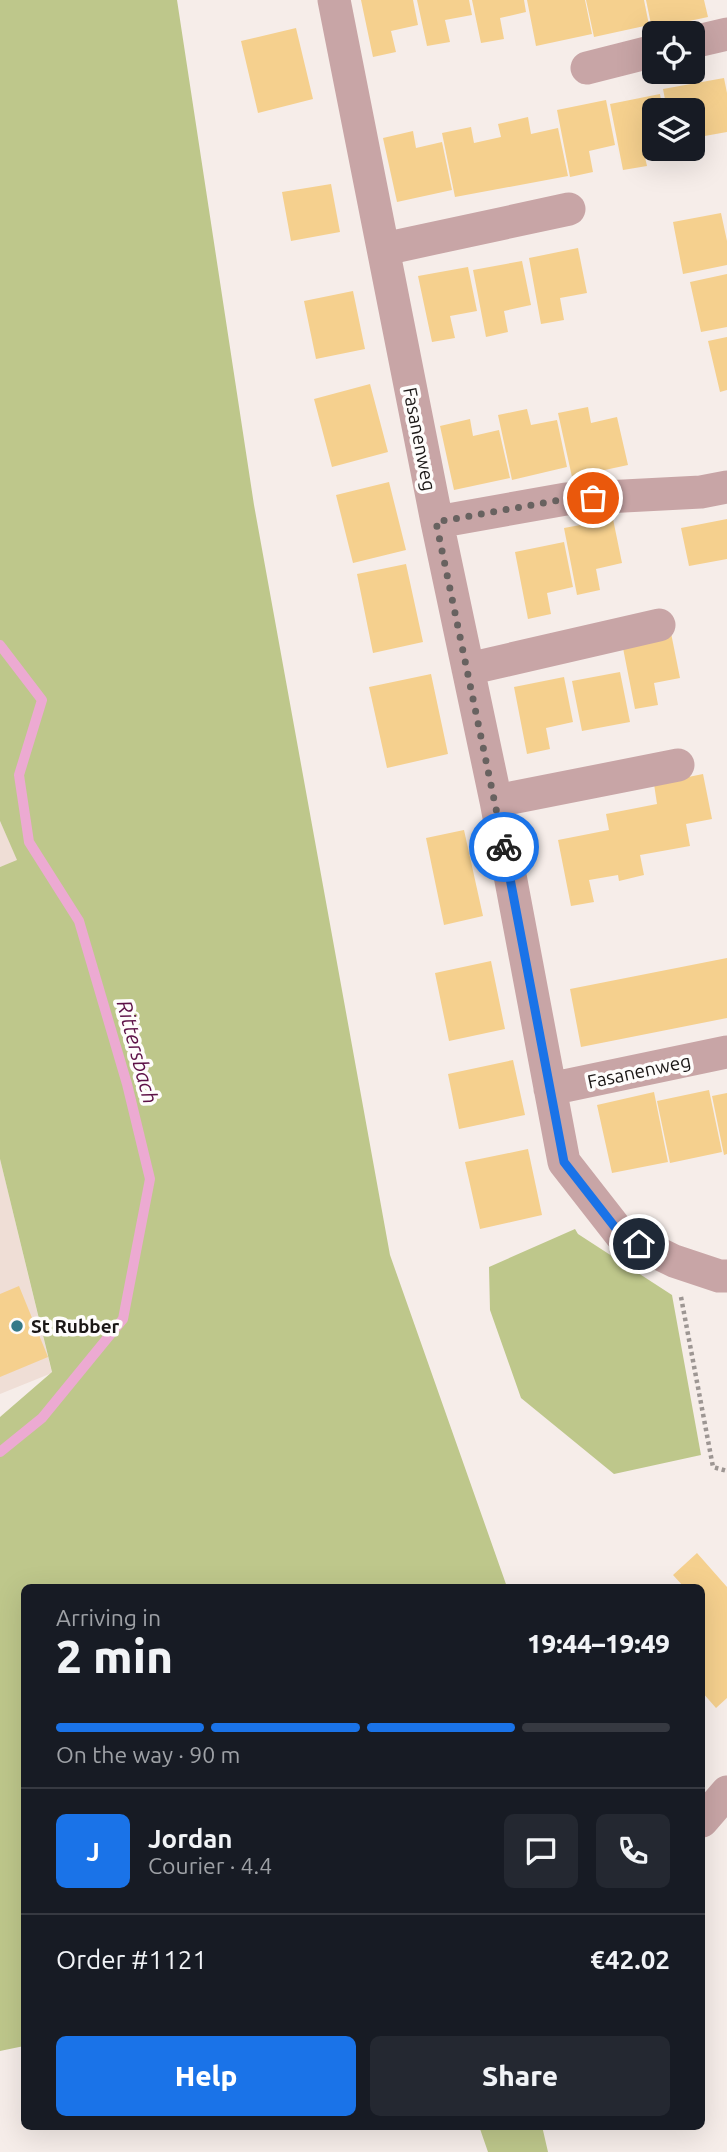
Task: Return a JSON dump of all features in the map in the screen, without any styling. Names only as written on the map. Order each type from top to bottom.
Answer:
[{"type":"street","name":"Fasanenweg","points":[[334,0],[436,522],[496,801],[564,1162],[621,1235],[674,1261],[719,1276],[727,1276]]},
{"type":"street","points":[[705,39],[727,34]]},
{"type":"street","points":[[587,68],[642,54]]},
{"type":"street","points":[[384,249],[569,209]]},
{"type":"street","points":[[436,522],[566,499],[701,492],[727,487]]},
{"type":"street","points":[[468,668],[659,625]]},
{"type":"street","points":[[496,801],[678,765]]},
{"type":"street","name":"Fasanenweg","points":[[550,1089],[727,1052]]},
{"type":"street","points":[[705,1818],[727,1792]]},
{"type":"path","points":[[674,1261],[713,1467],[727,1471]]},
{"type":"shaded area","points":[[0,821],[18,861],[0,867]]},
{"type":"shaded area","points":[[0,1159],[52,1373],[0,1394]]},
{"type":"green space","points":[[0,0],[177,0],[254,505],[390,1255],[506,1584],[21,1584],[21,2047],[0,2051],[0,1417],[52,1372],[0,1159],[0,867],[17,860],[0,821]]},
{"type":"green space","points":[[575,1229],[578,1234],[672,1295],[701,1455],[614,1474],[521,1398],[490,1310],[489,1267]]},
{"type":"green space","points":[[480,2130],[543,2130],[548,2152],[488,2152]]},
{"type":"building","points":[[361,0],[413,0],[418,25],[391,31],[396,52],[373,57]]},
{"type":"building","points":[[417,0],[469,0],[472,15],[445,20],[450,42],[427,46]]},
{"type":"building","points":[[472,0],[524,0],[526,12],[500,18],[504,39],[481,43]]},
{"type":"building","points":[[527,0],[585,0],[592,34],[536,46]]},
{"type":"building","points":[[586,0],[644,0],[648,21],[642,21],[642,27],[594,37]]},
{"type":"building","points":[[646,0],[704,0],[708,17],[689,21],[650,21]]},
{"type":"building","points":[[296,28],[313,99],[258,113],[241,41]]},
{"type":"building","points":[[724,78],[727,93],[727,132],[705,136],[705,98],[665,98],[663,89],[705,84],[705,81]]},
{"type":"building","points":[[660,94],[661,98],[642,98],[642,161],[646,161],[647,166],[623,170],[610,104]]},
{"type":"building","points":[[606,100],[615,145],[589,151],[593,172],[570,177],[557,110]]},
{"type":"building","points":[[528,117],[531,134],[558,128],[568,176],[455,197],[442,133],[471,127],[474,143],[501,137],[498,124]]},
{"type":"building","points":[[413,131],[416,148],[442,142],[452,190],[397,202],[383,138]]},
{"type":"building","points":[[331,184],[340,232],[291,241],[282,192]]},
{"type":"building","points":[[721,213],[727,241],[727,265],[683,274],[673,222]]},
{"type":"building","points":[[578,248],[587,293],[560,298],[564,320],[541,324],[529,258]]},
{"type":"building","points":[[522,261],[531,305],[504,311],[508,332],[486,337],[473,270]]},
{"type":"building","points":[[468,267],[477,311],[450,316],[455,338],[432,342],[418,276]]},
{"type":"building","points":[[727,274],[727,327],[701,332],[690,282]]},
{"type":"building","points":[[353,291],[365,349],[316,359],[304,301]]},
{"type":"building","points":[[727,337],[727,390],[720,392],[708,341]]},
{"type":"building","points":[[370,384],[388,452],[332,467],[314,399]]},
{"type":"building","points":[[588,407],[591,423],[617,417],[628,465],[572,477],[558,413]]},
{"type":"building","points":[[527,409],[531,425],[557,420],[567,467],[512,480],[498,415]]},
{"type":"building","points":[[470,419],[473,436],[499,430],[510,478],[454,490],[440,426]]},
{"type":"building","points":[[389,482],[406,550],[353,563],[336,495]]},
{"type":"building","points":[[613,519],[622,563],[596,569],[600,590],[577,595],[564,528]]},
{"type":"building","points":[[727,519],[727,559],[689,566],[681,528]]},
{"type":"building","points":[[564,542],[573,587],[547,593],[551,614],[528,619],[515,552]]},
{"type":"building","points":[[406,564],[423,642],[373,653],[357,574]]},
{"type":"building","points":[[671,633],[680,678],[654,683],[658,705],[635,709],[622,643]]},
{"type":"building","points":[[620,672],[630,722],[582,731],[572,681]]},
{"type":"building","points":[[431,674],[448,754],[387,768],[369,687]]},
{"type":"building","points":[[564,677],[573,722],[546,728],[550,749],[527,754],[514,687]]},
{"type":"building","points":[[703,774],[712,819],[686,824],[690,846],[640,855],[644,875],[619,881],[618,875],[589,880],[594,902],[571,906],[558,840],[609,830],[606,814],[657,804],[654,784]]},
{"type":"building","points":[[464,830],[483,916],[444,925],[426,838]]},
{"type":"building","points":[[727,958],[727,1018],[581,1047],[570,989]]},
{"type":"building","points":[[491,961],[505,1029],[449,1041],[435,973]]},
{"type":"building","points":[[513,1060],[525,1115],[459,1129],[448,1074]]},
{"type":"building","points":[[709,1090],[722,1152],[670,1163],[657,1101]]},
{"type":"building","points":[[654,1092],[668,1162],[612,1173],[597,1105]]},
{"type":"building","points":[[727,1093],[727,1154],[724,1155],[712,1096]]},
{"type":"building","points":[[528,1149],[542,1215],[480,1229],[465,1162]]},
{"type":"building","name":"St Rubber","points":[[19,1286],[48,1357],[0,1377],[0,1294]]},
{"type":"building","points":[[697,1553],[727,1587],[727,1698],[716,1708],[705,1695],[705,1584],[681,1584],[673,1575]]},
{"type":"waterway","name":"Rittersbach","points":[[0,645],[42,700],[19,775],[29,842],[79,921],[127,1084],[150,1179],[123,1319],[42,1418],[0,1452]]},
{"type":"way so far","points":[[504,847],[436,522],[566,499],[593,498]]},
{"type":"place","name":"St Rubber","points":[[17,1326]]},
{"type":"route","points":[[504,847],[564,1162],[621,1235],[639,1244]]}]
